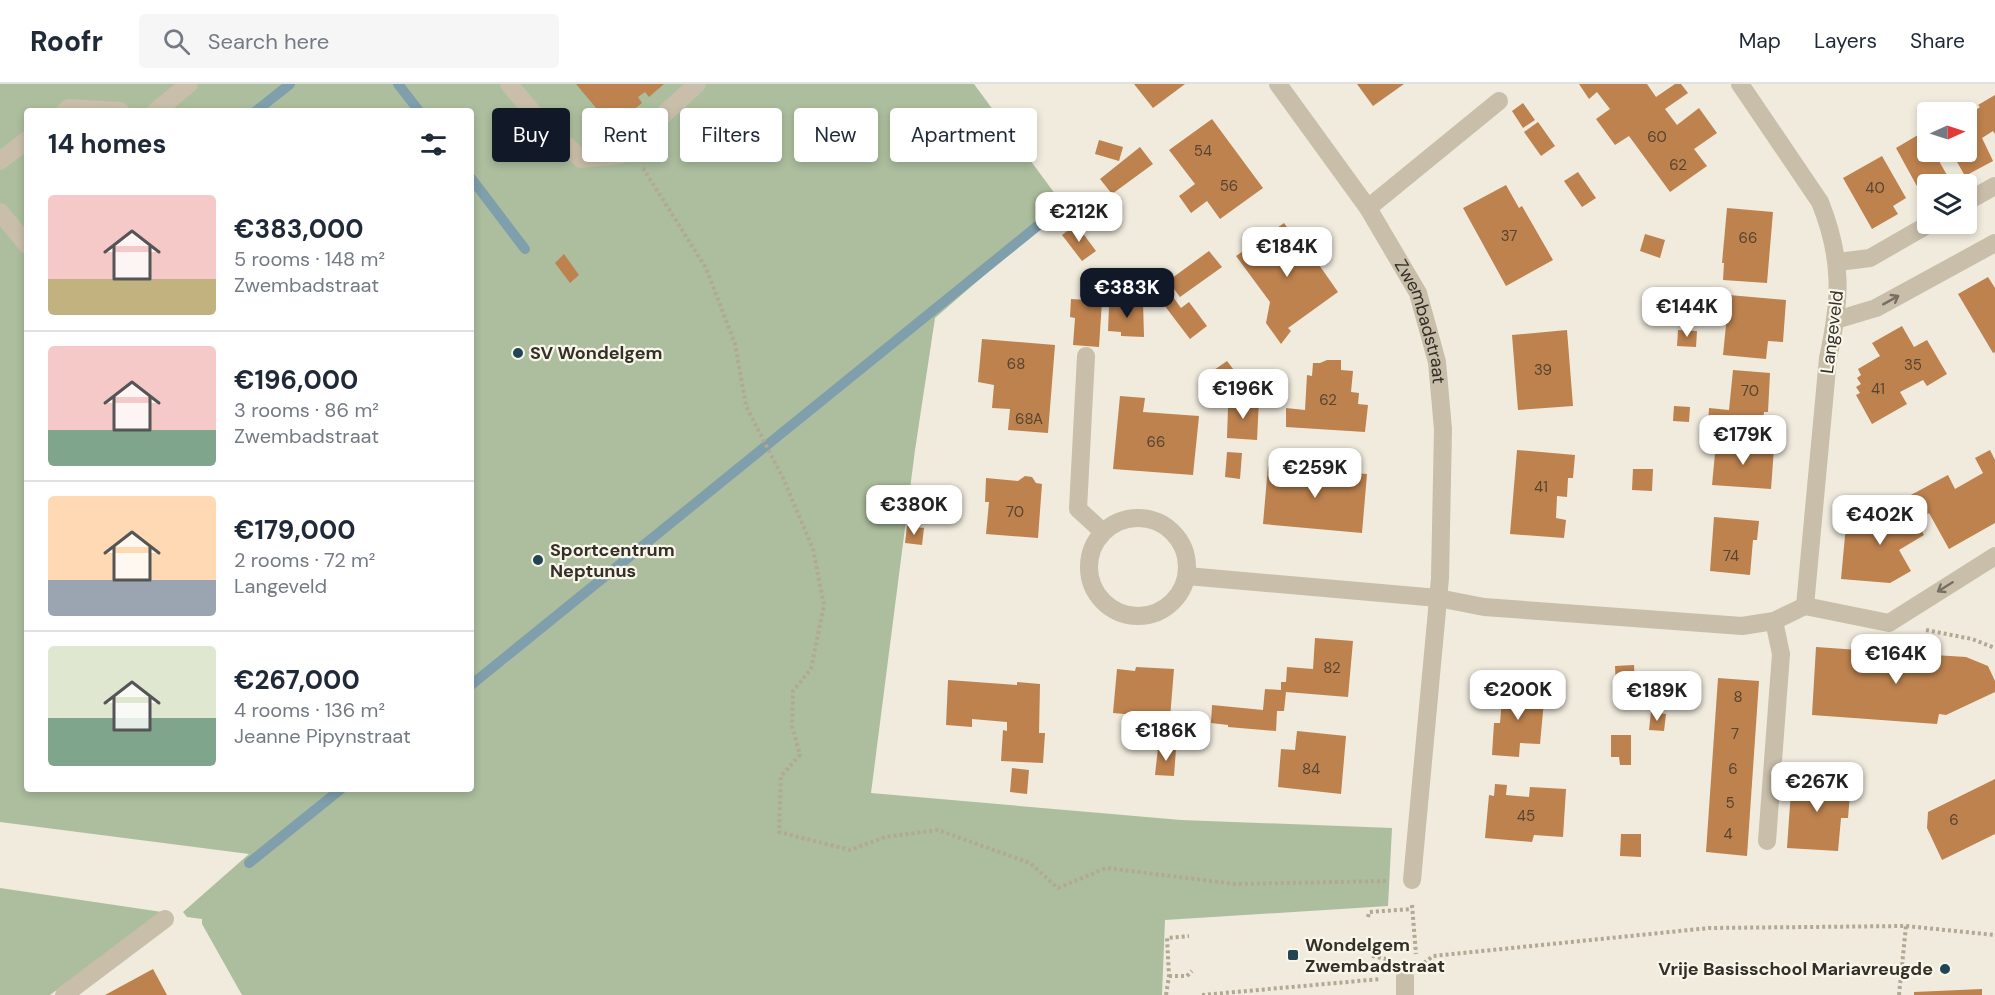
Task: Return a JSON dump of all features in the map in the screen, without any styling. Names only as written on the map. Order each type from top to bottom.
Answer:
[{"type":"street","points":[[160,108],[189,84]]},
{"type":"street","points":[[509,84],[535,115],[582,159]]},
{"type":"street","points":[[668,110],[697,84]]},
{"type":"street","name":"Zwembadstraat","points":[[1278,84],[1368,208],[1418,293],[1437,362],[1443,429],[1440,578],[1412,880]]},
{"type":"street","name":"Langeveld","points":[[1740,84],[1820,202],[1828,222],[1838,262],[1836,320],[1828,358],[1805,606]]},
{"type":"street","points":[[1368,208],[1499,101]]},
{"type":"street","points":[[0,161],[24,142]]},
{"type":"street","points":[[1977,196],[1995,186]]},
{"type":"street","points":[[0,212],[24,241]]},
{"type":"street","points":[[1838,262],[1870,258],[1917,231]]},
{"type":"street","points":[[1836,320],[1876,308],[1995,243]]},
{"type":"street","points":[[1086,356],[1078,509],[1103,532]]},
{"type":"street","points":[[1133,518],[1146,518],[1162,524],[1176,535],[1187,559],[1187,576],[1178,596],[1166,609],[1144,616],[1121,614],[1103,602],[1093,588],[1089,571],[1094,546],[1103,532],[1117,523],[1133,518]]},
{"type":"street","points":[[1187,576],[1438,598],[1484,607],[1742,626],[1774,621],[1805,606],[1889,623],[1995,556]]},
{"type":"street","points":[[1767,841],[1781,654],[1774,621]]},
{"type":"street","points":[[64,995],[165,919]]},
{"type":"path","points":[[638,162],[706,268],[735,344],[746,406],[784,480],[813,549],[824,605],[811,669],[792,691],[792,726],[800,755],[781,776],[779,832],[850,850],[885,837],[938,830],[1030,863],[1058,888],[1106,868],[1235,884],[1412,880],[1409,980]]},
{"type":"path","points":[[1889,623],[1972,639],[1995,648]]},
{"type":"path","points":[[1368,917],[1369,912],[1412,909]]},
{"type":"path","points":[[1899,995],[1906,926]]},
{"type":"path","points":[[1202,995],[1409,980],[1433,956],[1709,928],[1906,926],[1995,935]]},
{"type":"path","points":[[1166,995],[1167,938],[1189,936]]},
{"type":"path","points":[[1168,976],[1187,976],[1192,971]]},
{"type":"green space","points":[[0,84],[974,84],[992,108],[890,108],[890,162],[1032,162],[1064,206],[935,318],[915,450],[871,793],[1181,820],[1392,828],[1388,906],[1165,920],[1162,995],[242,995],[202,924],[202,919],[187,917],[183,912],[249,854],[0,822]]},
{"type":"green space","points":[[0,888],[162,912],[50,995],[0,995]]},
{"type":"building","points":[[576,84],[664,84],[649,97],[645,92],[638,97],[642,103],[636,108],[596,108]]},
{"type":"building","points":[[1134,84],[1185,84],[1153,108]]},
{"type":"building","points":[[1357,84],[1404,84],[1373,106]]},
{"type":"building","points":[[1579,84],[1647,84],[1656,97],[1675,84],[1681,84],[1688,93],[1665,109],[1677,125],[1699,108],[1717,133],[1694,149],[1707,166],[1670,192],[1629,136],[1615,145],[1596,119],[1610,109],[1597,92],[1589,99]]},
{"type":"building","points":[[1995,95],[1995,134],[1993,131],[1982,138],[1993,161],[1969,174],[1964,174],[1957,162],[1977,162],[1977,109],[1980,107],[1978,105]]},
{"type":"building","points":[[1523,103],[1535,120],[1523,128],[1512,111]]},
{"type":"building","points":[[1212,119],[1263,188],[1220,219],[1207,201],[1191,213],[1179,196],[1195,184],[1169,150]]},
{"type":"building","points":[[1538,122],[1555,146],[1541,156],[1524,132]]},
{"type":"building","points":[[1917,136],[1917,162],[1940,162],[1946,174],[1917,174],[1917,186],[1896,148]]},
{"type":"building","points":[[1099,140],[1123,147],[1119,161],[1095,154]]},
{"type":"building","points":[[1140,147],[1153,164],[1112,194],[1100,179]]},
{"type":"building","points":[[1882,156],[1906,198],[1893,206],[1898,214],[1872,229],[1843,178]]},
{"type":"building","points":[[1578,172],[1596,198],[1582,207],[1564,181]]},
{"type":"building","points":[[1506,185],[1519,208],[1522,206],[1553,260],[1506,286],[1463,208]]},
{"type":"building","points":[[1727,208],[1773,212],[1767,283],[1723,280],[1724,263],[1722,263]]},
{"type":"building","points":[[1284,223],[1292,234],[1296,232],[1338,292],[1288,328],[1291,331],[1281,344],[1266,323],[1270,302],[1236,256]]},
{"type":"building","points":[[1076,224],[1096,251],[1082,261],[1062,235]]},
{"type":"building","points":[[1645,234],[1665,240],[1660,258],[1640,251]]},
{"type":"building","points":[[1209,251],[1222,267],[1180,297],[1168,281]]},
{"type":"building","points":[[564,254],[579,275],[570,283],[555,263]]},
{"type":"building","points":[[1988,277],[1995,288],[1995,352],[1993,353],[1958,294]]},
{"type":"building","points":[[1171,294],[1181,308],[1189,302],[1207,326],[1190,339],[1161,301]]},
{"type":"building","points":[[1729,295],[1786,300],[1783,342],[1768,341],[1766,359],[1723,355]]},
{"type":"building","points":[[1071,299],[1102,301],[1099,347],[1073,345],[1075,318],[1070,317]]},
{"type":"building","points":[[1143,301],[1144,337],[1121,336],[1121,332],[1108,331],[1109,306]]},
{"type":"building","points":[[1902,326],[1914,347],[1927,340],[1947,374],[1927,386],[1923,380],[1900,392],[1907,404],[1872,424],[1856,395],[1860,393],[1856,387],[1861,384],[1857,378],[1861,375],[1858,369],[1880,356],[1872,343]]},
{"type":"building","points":[[1567,330],[1573,406],[1518,410],[1512,335]]},
{"type":"building","points":[[1678,330],[1697,331],[1696,347],[1677,346]]},
{"type":"building","points":[[982,339],[1055,345],[1048,433],[1008,430],[1010,409],[992,408],[994,385],[978,382]]},
{"type":"building","points":[[1341,360],[1341,370],[1353,371],[1351,392],[1359,393],[1358,404],[1368,405],[1365,432],[1286,427],[1286,408],[1305,410],[1307,375],[1312,376],[1313,363]]},
{"type":"building","points":[[1227,361],[1237,374],[1224,384],[1214,370]]},
{"type":"building","points":[[1733,370],[1770,373],[1768,412],[1764,412],[1762,431],[1708,427],[1709,408],[1729,410]]},
{"type":"building","points":[[1120,396],[1145,398],[1143,412],[1199,416],[1193,475],[1113,469]]},
{"type":"building","points":[[1235,399],[1259,400],[1257,440],[1227,438],[1228,407],[1234,407]]},
{"type":"building","points":[[1674,406],[1690,407],[1689,422],[1673,421]]},
{"type":"building","points":[[1716,443],[1774,448],[1771,489],[1712,485]]},
{"type":"building","points":[[1517,450],[1575,455],[1573,478],[1568,478],[1567,497],[1557,496],[1556,518],[1566,520],[1564,538],[1510,534]]},
{"type":"building","points":[[1990,450],[1995,460],[1995,523],[1949,549],[1929,513],[1922,518],[1909,496],[1948,475],[1955,489],[1983,473],[1975,458]]},
{"type":"building","points":[[1227,452],[1242,453],[1240,479],[1225,477]]},
{"type":"building","points":[[1268,466],[1367,474],[1362,533],[1263,524]]},
{"type":"building","points":[[1633,469],[1653,469],[1652,491],[1632,490]]},
{"type":"building","points":[[1025,476],[1032,477],[1036,483],[1042,484],[1038,538],[986,534],[989,502],[985,502],[986,478],[1018,481]]},
{"type":"building","points":[[1903,496],[1924,535],[1899,550],[1911,571],[1890,583],[1841,579],[1846,525],[1869,527],[1890,514],[1886,506]]},
{"type":"building","points":[[1714,517],[1759,521],[1757,540],[1753,540],[1750,575],[1710,571]]},
{"type":"building","points":[[907,526],[924,528],[922,545],[905,543]]},
{"type":"building","points":[[1315,638],[1353,641],[1348,697],[1286,692],[1284,711],[1277,711],[1276,731],[1228,727],[1228,725],[1211,723],[1212,705],[1263,710],[1265,689],[1281,690],[1281,682],[1286,682],[1287,667],[1313,669]]},
{"type":"building","points":[[1816,647],[1902,653],[1902,658],[1919,659],[1919,654],[1966,657],[1988,666],[1995,681],[1995,692],[1946,715],[1939,714],[1937,724],[1812,715]]},
{"type":"building","points":[[1634,665],[1635,686],[1616,687],[1615,666]]},
{"type":"building","points":[[1136,667],[1174,669],[1170,718],[1113,713],[1117,669],[1135,671]]},
{"type":"building","points":[[1718,678],[1759,681],[1747,856],[1706,852]]},
{"type":"building","points":[[948,680],[1017,685],[1017,682],[1040,684],[1039,733],[1045,733],[1043,763],[1001,761],[1003,730],[1007,731],[1007,722],[972,719],[972,727],[946,725]]},
{"type":"building","points":[[1650,685],[1666,686],[1665,705],[1650,705]]},
{"type":"building","points":[[1503,687],[1545,690],[1540,744],[1520,743],[1519,757],[1492,755],[1494,723],[1500,723]]},
{"type":"building","points":[[1651,712],[1666,714],[1664,731],[1649,730]]},
{"type":"building","points":[[1297,731],[1346,736],[1341,794],[1278,787],[1281,749],[1295,750]]},
{"type":"building","points":[[1611,735],[1631,735],[1631,765],[1620,765],[1619,757],[1611,757]]},
{"type":"building","points":[[1158,748],[1176,749],[1174,776],[1155,775]]},
{"type":"building","points":[[1012,768],[1029,770],[1027,794],[1010,792]]},
{"type":"building","points":[[1792,776],[1851,781],[1848,818],[1841,818],[1838,851],[1787,848]]},
{"type":"building","points":[[1995,779],[1995,834],[1942,860],[1927,828],[1928,812]]},
{"type":"building","points":[[1495,784],[1507,785],[1506,795],[1529,797],[1530,787],[1566,789],[1563,837],[1534,835],[1532,842],[1485,838],[1489,795],[1494,796]]},
{"type":"building","points":[[1621,834],[1641,834],[1641,857],[1620,856]]},
{"type":"building","points":[[153,969],[167,995],[105,995]]},
{"type":"building","points":[[1982,989],[1982,995],[1914,995],[1914,992]]},
{"type":"waterway","points":[[260,108],[290,84]]},
{"type":"waterway","points":[[398,84],[417,108]]},
{"type":"waterway","points":[[474,182],[525,249]]},
{"type":"waterway","points":[[474,683],[1046,219]]},
{"type":"waterway","points":[[249,863],[337,792]]},
{"type":"place","name":"SV Wondelgem","points":[[518,353]]},
{"type":"place","name":"Sportcentrum Neptunus","points":[[538,560]]},
{"type":"place","name":"Wondelgem Zwembadstraat","points":[[1293,955]]},
{"type":"place","name":"Vrije Basisschool Mariavreugde","points":[[1945,969]]}]
